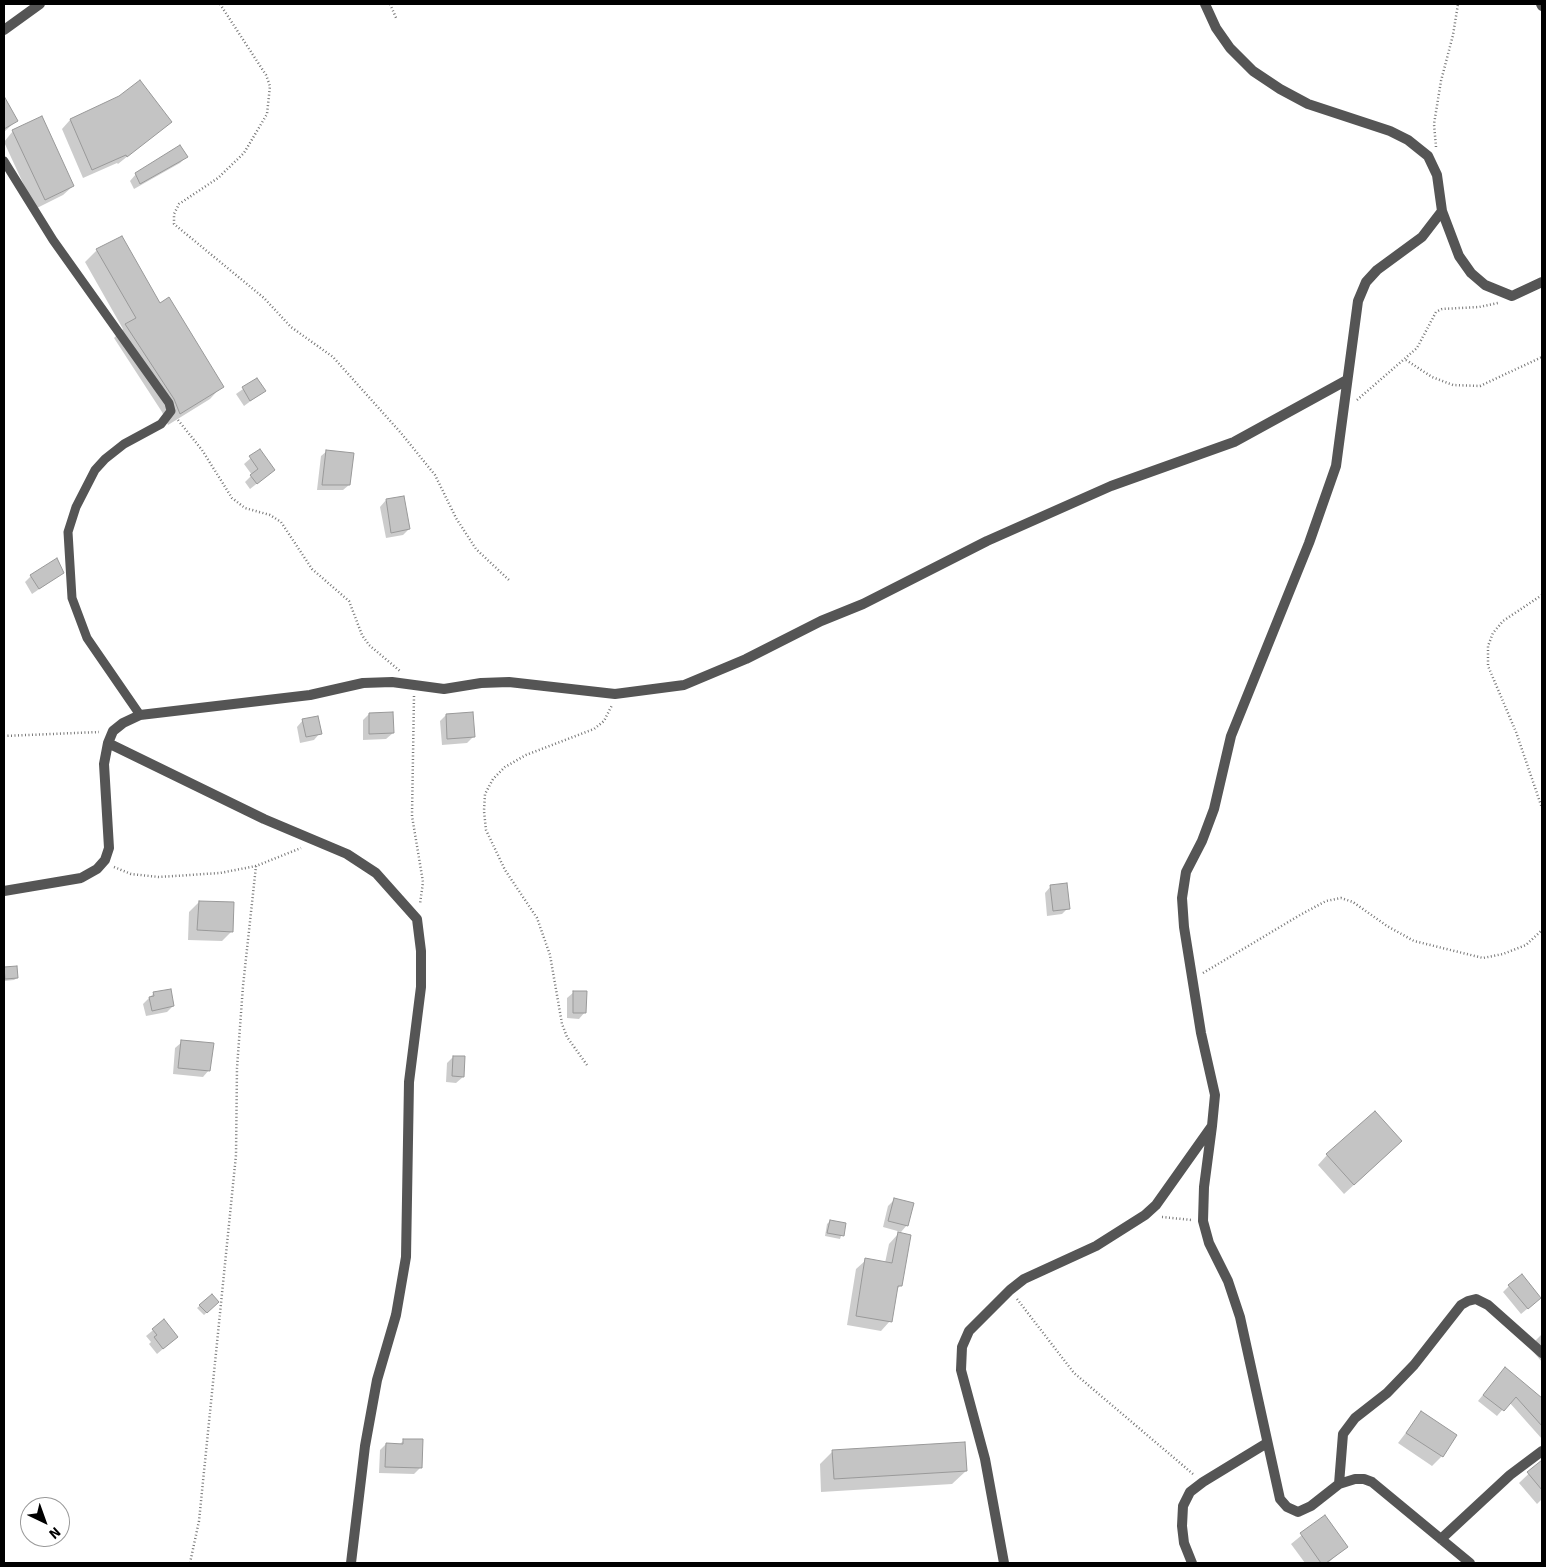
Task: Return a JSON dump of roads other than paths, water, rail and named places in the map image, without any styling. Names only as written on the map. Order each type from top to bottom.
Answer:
[{"type":"street","points":[[4,30],[40,4]]},
{"type":"street","points":[[1205,4],[1216,28],[1230,48],[1254,71],[1280,89],[1308,104],[1390,131],[1408,140],[1428,156],[1437,176],[1442,212],[1459,256],[1471,273],[1485,285],[1512,296],[1542,282]]},
{"type":"street","points":[[1442,212],[1422,237],[1377,270],[1366,282],[1358,301],[1336,466],[1309,543],[1231,736],[1214,809],[1202,841],[1186,872],[1182,898],[1201,1033],[1215,1095],[1204,1187],[1203,1221],[1209,1243],[1228,1281],[1240,1317],[1280,1499],[1287,1507],[1298,1512],[1311,1506],[1339,1484],[1355,1479],[1372,1482],[1470,1563]]},
{"type":"street","points":[[4,891],[80,878],[97,869],[105,860],[108,848],[104,764],[108,742],[113,731],[123,723],[140,715],[310,695],[363,683],[392,682],[444,689],[480,683],[509,682],[615,694],[684,685],[716,673],[863,604],[995,538],[1111,486],[1234,442],[1347,380]]},
{"type":"street","points":[[108,742],[264,819],[347,854],[376,873],[417,919],[421,951],[421,988],[410,1082],[406,1257],[396,1315],[377,1380],[365,1446],[351,1563]]},
{"type":"street","points":[[1004,1563],[985,1459],[961,1370],[962,1347],[969,1331],[1010,1290],[1038,1272],[1096,1246],[1145,1215],[1156,1205],[1212,1126]]},
{"type":"street","points":[[1339,1484],[1343,1434],[1355,1418],[1387,1393],[1414,1365],[1468,1300],[1476,1299],[1488,1305],[1542,1353]]},
{"type":"street","points":[[1192,1563],[1184,1543],[1182,1526],[1183,1506],[1190,1492],[1267,1443]]},
{"type":"street","points":[[1441,1539],[1510,1474],[1542,1451]]},
{"type":"lane","points":[[4,161],[54,240],[169,403],[171,411],[161,424],[124,444],[105,459],[95,470],[76,507],[68,532],[72,598],[87,638],[140,715]]}]
